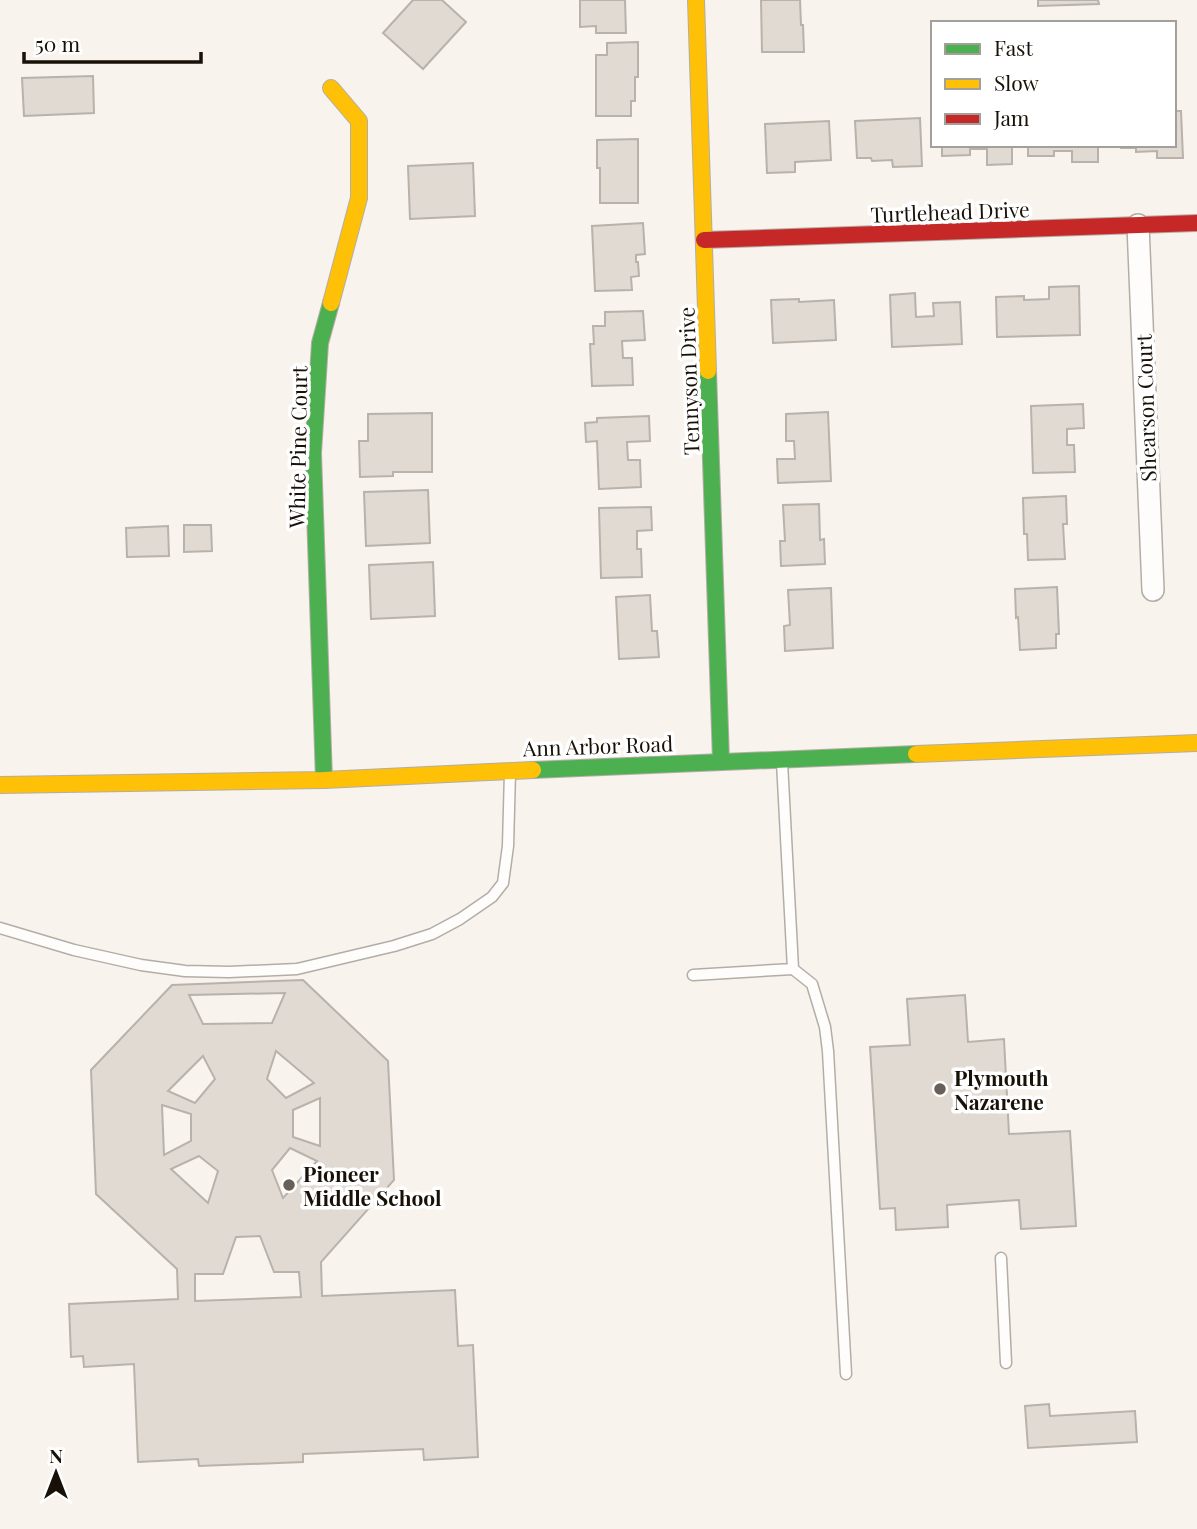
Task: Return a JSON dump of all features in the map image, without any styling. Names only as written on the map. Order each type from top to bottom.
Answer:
[{"type":"street","name":"Tennyson Drive","points":[[696,0],[721,761]]},
{"type":"street","name":"White Pine Court","points":[[324,780],[313,453],[320,343],[359,198],[359,121],[331,88]]},
{"type":"street","name":"Turtlehead Drive","points":[[704,240],[1197,223]]},
{"type":"street","name":"Shearson Court","points":[[1138,225],[1153,590]]},
{"type":"street","name":"Ann Arbor Road","points":[[0,785],[324,780],[721,761],[1197,743]]},
{"type":"lane","points":[[782,759],[793,969]]},
{"type":"lane","points":[[0,928],[74,950],[141,965],[185,971],[229,972],[297,969],[432,934],[492,897],[503,883],[508,846],[510,770]]},
{"type":"lane","points":[[693,975],[793,969],[812,984],[825,1027],[828,1051],[846,1374]]},
{"type":"lane","points":[[1001,1258],[1006,1363]]},
{"type":"building","points":[[413,0],[442,0],[466,22],[423,69],[383,33]]},
{"type":"building","points":[[580,0],[625,0],[626,33],[596,33],[596,26],[580,27]]},
{"type":"building","points":[[761,0],[800,0],[804,52],[762,52]]},
{"type":"building","points":[[1038,0],[1098,0],[1099,4],[1038,6]]},
{"type":"building","points":[[638,42],[638,77],[635,77],[635,101],[631,101],[631,116],[596,116],[596,55],[607,55],[607,43]]},
{"type":"building","points":[[93,76],[94,113],[24,116],[22,78]]},
{"type":"building","points":[[1176,111],[1181,111],[1183,158],[1157,158],[1157,151],[1136,152],[1136,148],[1121,148],[1176,147]]},
{"type":"building","points":[[920,118],[922,166],[893,167],[892,160],[872,161],[871,158],[857,158],[855,121]]},
{"type":"building","points":[[829,121],[831,160],[795,162],[795,172],[767,173],[765,124]]},
{"type":"building","points":[[638,139],[638,203],[600,203],[597,140]]},
{"type":"building","points":[[942,147],[1012,147],[1012,164],[987,165],[987,149],[970,149],[970,155],[942,156]]},
{"type":"building","points":[[1028,147],[1098,147],[1098,162],[1072,162],[1072,151],[1054,151],[1054,156],[1028,156]]},
{"type":"building","points":[[473,163],[475,216],[410,219],[408,166]]},
{"type":"building","points":[[643,223],[645,254],[636,255],[639,276],[631,277],[632,290],[595,291],[592,226]]},
{"type":"building","points":[[1079,286],[1080,335],[997,337],[996,297],[1049,299],[1049,287]]},
{"type":"building","points":[[915,293],[916,317],[934,316],[933,303],[960,302],[962,344],[892,347],[890,295]]},
{"type":"building","points":[[799,299],[799,302],[834,300],[836,340],[773,343],[771,300]]},
{"type":"building","points":[[643,311],[645,340],[622,341],[623,358],[632,358],[633,385],[592,386],[590,344],[594,344],[593,326],[605,326],[605,312]]},
{"type":"building","points":[[1083,404],[1084,428],[1067,429],[1067,445],[1074,445],[1075,472],[1033,473],[1031,406]]},
{"type":"building","points":[[828,412],[831,481],[778,483],[777,459],[795,459],[794,441],[786,441],[786,414]]},
{"type":"building","points":[[432,413],[432,472],[393,472],[393,476],[360,477],[359,441],[368,441],[368,414]]},
{"type":"building","points":[[649,416],[650,441],[627,442],[628,460],[640,460],[641,487],[599,489],[597,441],[586,442],[585,423],[597,422],[597,418]]},
{"type":"building","points":[[428,490],[430,543],[366,546],[364,492]]},
{"type":"building","points":[[1066,496],[1067,524],[1063,524],[1065,559],[1028,560],[1023,498]]},
{"type":"building","points":[[819,504],[820,540],[824,539],[825,564],[781,566],[780,541],[785,541],[783,505]]},
{"type":"building","points":[[651,507],[652,530],[637,531],[642,577],[601,578],[599,508]]},
{"type":"building","points":[[184,525],[211,525],[212,551],[184,552]]},
{"type":"building","points":[[168,526],[169,556],[127,557],[126,528]]},
{"type":"building","points":[[433,562],[435,616],[371,619],[369,565]]},
{"type":"building","points":[[1057,587],[1059,634],[1056,634],[1056,648],[1020,650],[1015,589]]},
{"type":"building","points":[[831,588],[833,648],[785,651],[784,626],[790,625],[788,590]]},
{"type":"building","points":[[650,595],[652,631],[657,631],[659,657],[619,659],[616,597]]},
{"type":"building","points":[[303,980],[388,1061],[394,1180],[321,1262],[322,1296],[455,1290],[458,1346],[473,1345],[478,1457],[424,1460],[423,1449],[303,1454],[303,1462],[199,1466],[198,1459],[138,1462],[134,1364],[84,1367],[83,1356],[71,1357],[69,1304],[178,1299],[177,1269],[96,1194],[91,1070],[172,985]],"holes":[[[285,993],[272,1023],[203,1024],[189,995]],[[276,1051],[314,1083],[286,1098],[267,1079]],[[203,1056],[215,1079],[195,1103],[168,1091]],[[320,1098],[320,1146],[293,1137],[293,1110]],[[162,1105],[191,1114],[191,1141],[164,1155]],[[290,1148],[317,1161],[283,1198],[272,1170]],[[199,1156],[218,1171],[208,1203],[171,1169]],[[260,1236],[274,1272],[299,1272],[301,1297],[195,1301],[195,1274],[223,1274],[236,1237]]]},
{"type":"building","name":"Plymouth Nazarene","points":[[965,995],[968,1042],[1004,1039],[1009,1134],[1070,1131],[1076,1226],[1021,1229],[1019,1200],[947,1205],[948,1227],[896,1230],[895,1208],[880,1209],[870,1047],[910,1045],[907,999]]},
{"type":"building","points":[[1049,1404],[1050,1416],[1135,1411],[1137,1442],[1028,1448],[1025,1406]]},
{"type":"traffic: fast","points":[[324,780],[313,453],[320,343],[331,303]]},
{"type":"traffic: fast","points":[[708,371],[721,761]]},
{"type":"traffic: fast","points":[[533,770],[916,754]]},
{"type":"traffic: slow","points":[[696,0],[708,371]]},
{"type":"traffic: slow","points":[[331,88],[359,121],[359,198],[331,303]]},
{"type":"traffic: slow","points":[[916,754],[1197,743]]},
{"type":"traffic: slow","points":[[0,785],[324,780],[533,770]]},
{"type":"traffic: jam","points":[[704,240],[1197,223]]},
{"type":"place","name":"Plymouth Nazarene","points":[[940,1089]]},
{"type":"place","name":"Pioneer Middle School","points":[[289,1185]]}]
